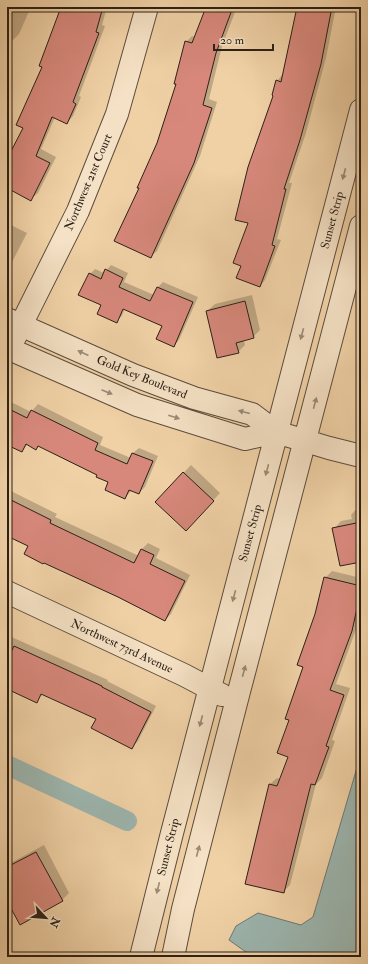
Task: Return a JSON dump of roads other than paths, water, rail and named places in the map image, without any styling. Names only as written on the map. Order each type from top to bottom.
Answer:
[{"type":"street","name":"Northwest 21st Court","points":[[8,349],[14,322],[78,211],[116,114],[147,7]]},
{"type":"street","name":"Sunset Strip","points":[[141,957],[209,688],[361,110]]},
{"type":"street","points":[[173,957],[183,909],[361,226]]},
{"type":"street","name":"Gold Key Boulevard","points":[[14,322],[133,375],[194,398],[252,414],[276,432],[361,456]]},
{"type":"street","name":"Gold Key Boulevard","points":[[8,349],[137,405],[245,439],[276,432]]},
{"type":"street","name":"Northwest 73rd Avenue","points":[[7,592],[209,688],[236,703]]},
{"type":"water","points":[[361,754],[361,957],[253,957],[229,940],[236,926],[258,913],[301,925],[313,917]]},
{"type":"waterway","points":[[7,765],[127,821]]}]
